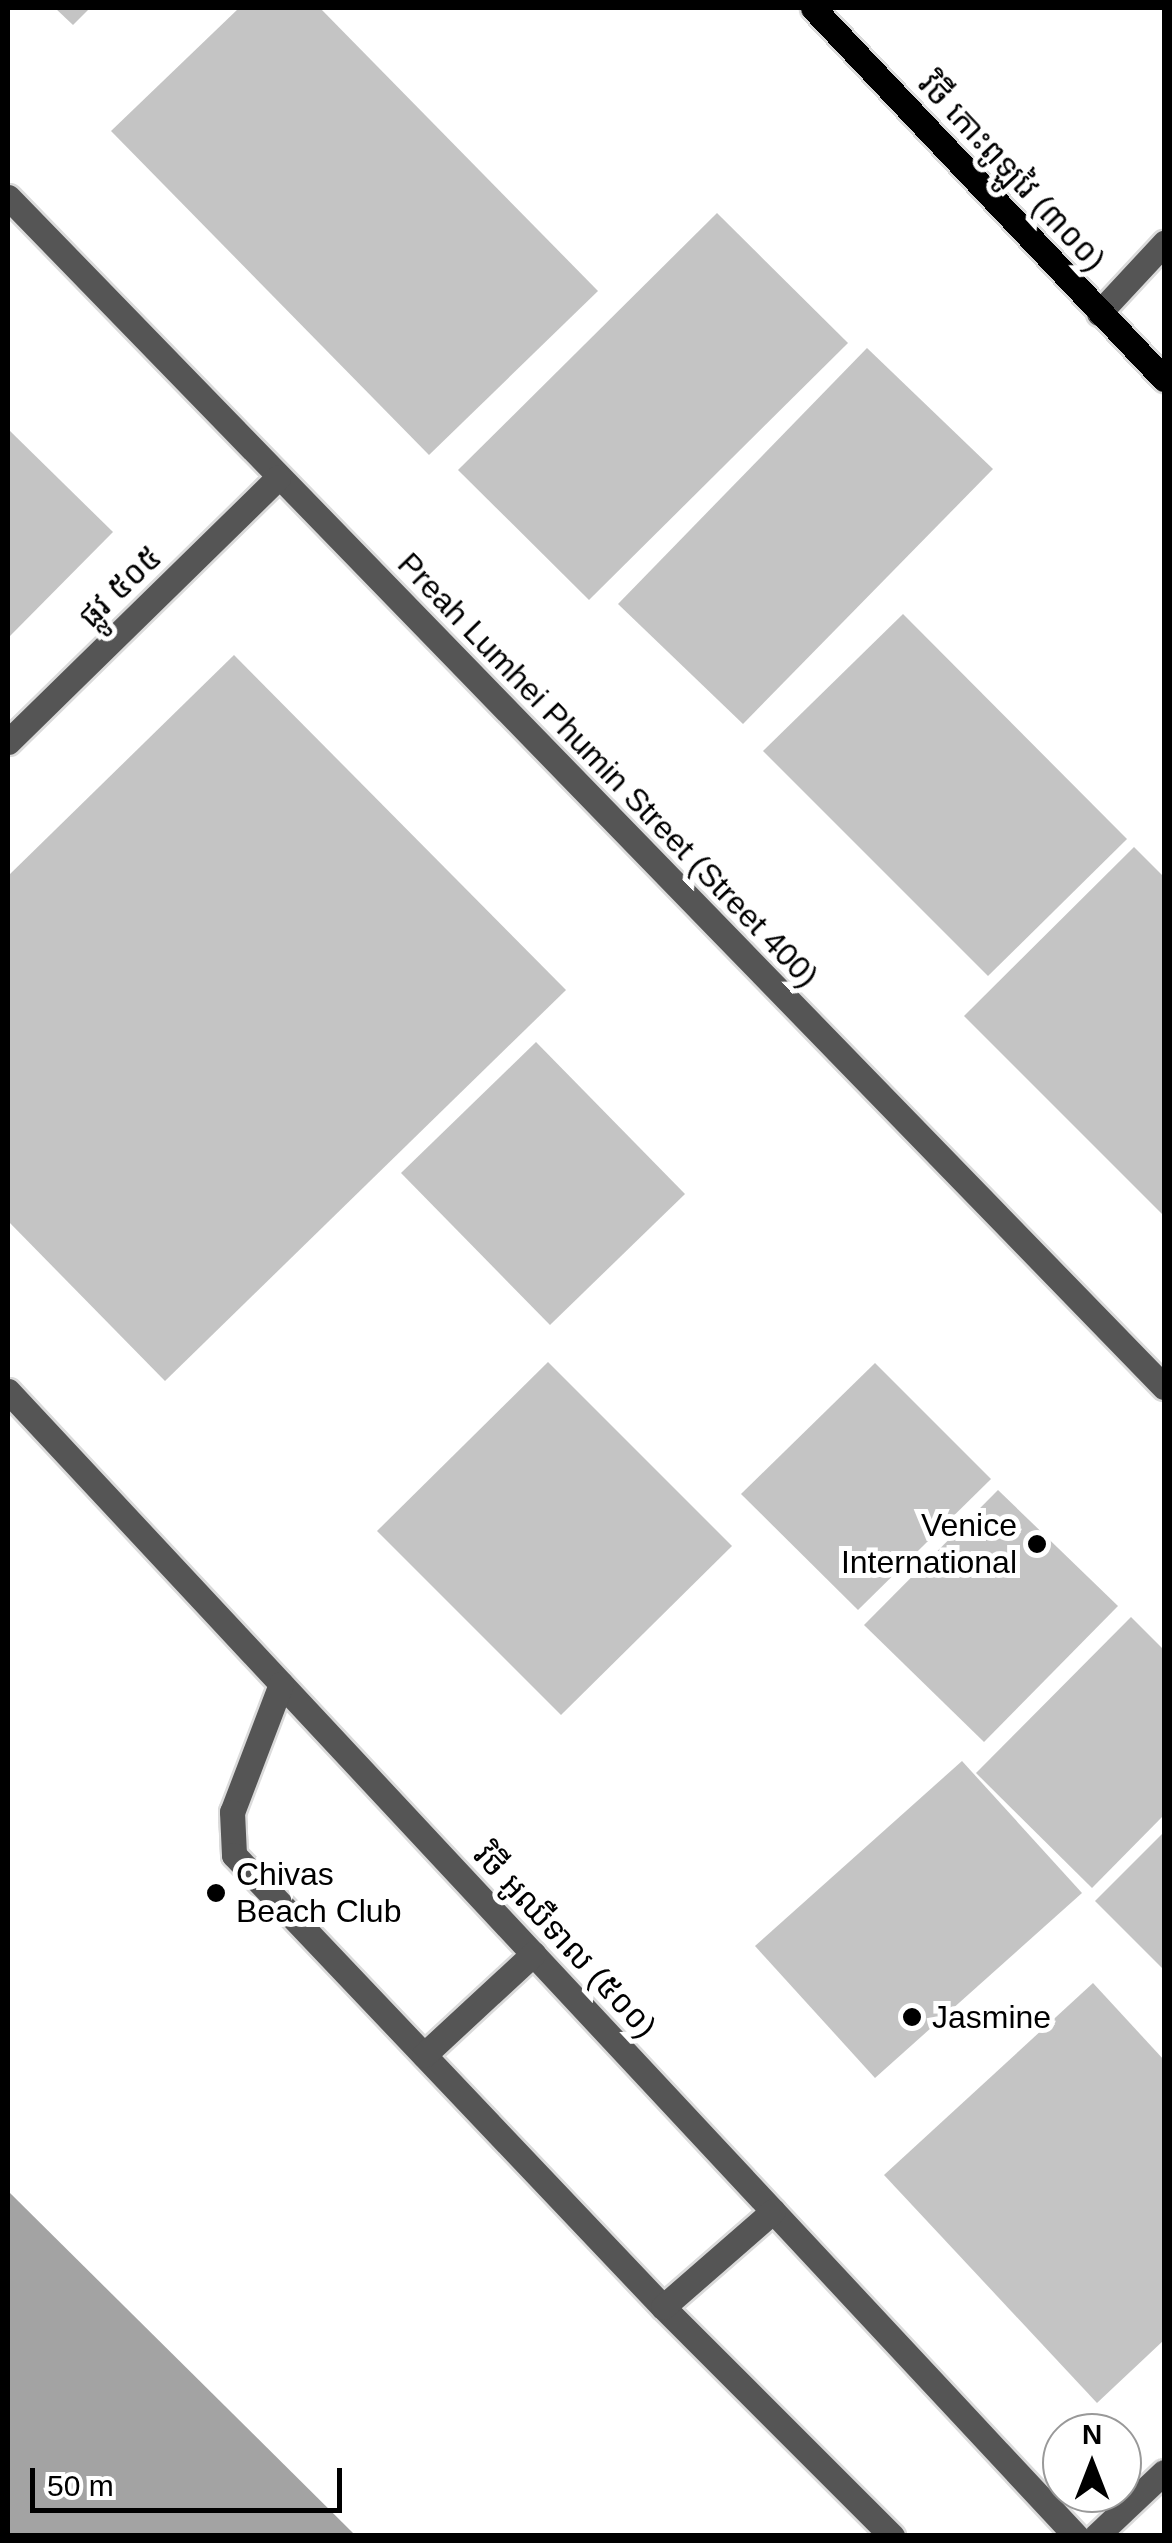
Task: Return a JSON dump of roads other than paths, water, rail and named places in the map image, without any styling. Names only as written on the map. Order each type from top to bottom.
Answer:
[{"type":"main road","name":"វិថី កោះពូឡូវៃ (៣០០)","points":[[813,8],[1164,378]]},
{"type":"street","name":"Preah Lumhei Phumin Street (Street 400)","points":[[8,197],[1164,1387]]},
{"type":"street","points":[[1100,313],[1164,242]]},
{"type":"street","name":"ផ្លូវ ៥០៥","points":[[8,742],[278,478]]},
{"type":"street","name":"វិថី អូឈឺទាល (៥០០)","points":[[8,1391],[1076,2536]]},
{"type":"street","points":[[281,1684],[232,1812],[234,1855],[664,2307],[892,2536]]},
{"type":"street","points":[[424,2055],[533,1954]]},
{"type":"street","points":[[664,2307],[773,2211]]},
{"type":"street","points":[[1096,2536],[1164,2472]]},
{"type":"place","name":"Venice International","points":[[1037,1544]]},
{"type":"place","name":"Chivas Beach Club","points":[[216,1893]]},
{"type":"place","name":"Jasmine","points":[[912,2017]]}]
